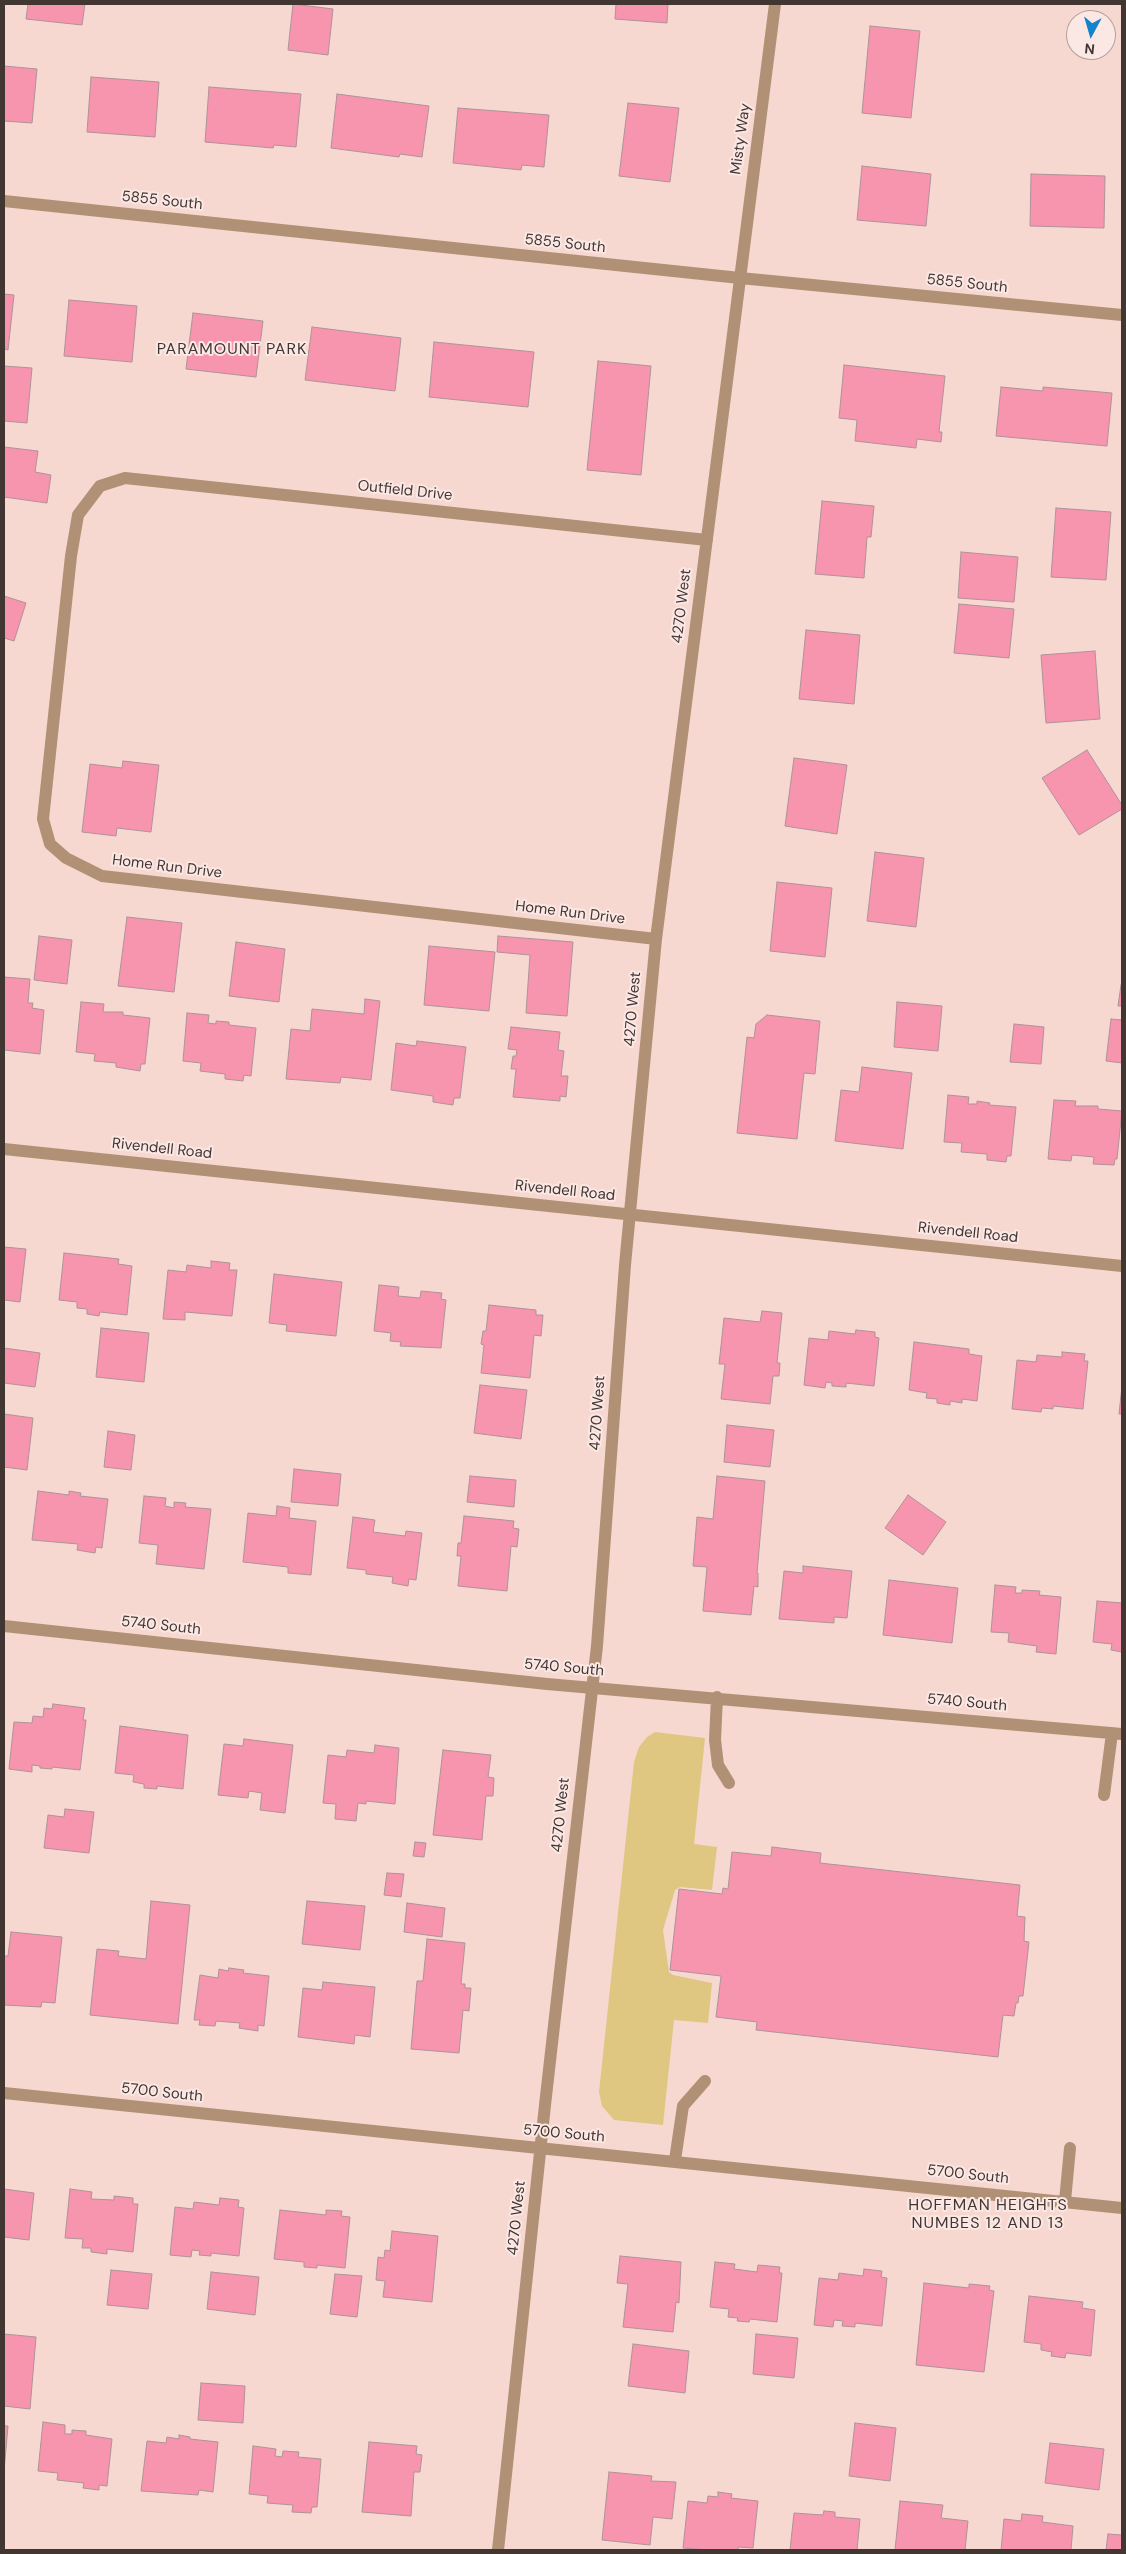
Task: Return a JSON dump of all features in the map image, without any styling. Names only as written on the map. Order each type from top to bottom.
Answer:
[{"type":"street","name":"Misty Way","points":[[740,278],[775,4]]},
{"type":"street","name":"5855 South","points":[[4,201],[740,278],[1122,315]]},
{"type":"street","name":"4270 West","points":[[498,2550],[592,1687],[656,939],[740,278]]},
{"type":"street","name":"Outfield Drive","points":[[100,486],[125,478],[707,540]]},
{"type":"street","name":"Home Run Drive","points":[[100,486],[78,515],[50,737],[43,819],[50,844],[66,858],[102,876],[656,939]]},
{"type":"street","name":"Rivendell Road","points":[[4,1149],[1122,1266]]},
{"type":"street","name":"5740 South","points":[[4,1626],[592,1687],[1117,1733]]},
{"type":"street","points":[[716,1697],[715,1740],[718,1765],[729,1783]]},
{"type":"street","points":[[1104,1795],[1117,1733]]},
{"type":"street","points":[[675,2160],[683,2106],[705,2081]]},
{"type":"street","name":"5700 South","points":[[4,2093],[675,2160],[1122,2208]]},
{"type":"street","points":[[1065,2201],[1070,2148]]},
{"type":"shaded area","points":[[655,1732],[705,1738],[694,1844],[717,1847],[712,1890],[680,1887],[675,1890],[663,1930],[669,1972],[673,1975],[712,1983],[708,2023],[674,2020],[663,2125],[614,2120],[602,2106],[599,2092],[634,1762],[639,1747],[647,1737]]},
{"type":"building","points":[[28,4],[85,4],[82,25],[26,19]]},
{"type":"building","points":[[293,4],[333,9],[328,55],[288,50]]},
{"type":"building","points":[[616,4],[668,4],[667,23],[615,19]]},
{"type":"building","points":[[870,26],[920,31],[911,118],[862,113]]},
{"type":"building","points":[[4,66],[37,69],[32,123],[4,121]]},
{"type":"building","points":[[91,77],[159,82],[155,137],[87,132]]},
{"type":"building","points":[[209,87],[301,94],[296,147],[274,145],[273,148],[205,142]]},
{"type":"building","points":[[337,94],[429,106],[422,157],[400,154],[399,157],[331,148]]},
{"type":"building","points":[[628,103],[679,108],[670,182],[619,176]]},
{"type":"building","points":[[458,108],[549,115],[544,167],[522,165],[521,170],[453,163]]},
{"type":"building","points":[[862,166],[931,174],[926,226],[857,220]]},
{"type":"building","points":[[1031,174],[1105,176],[1104,228],[1030,226]]},
{"type":"building","points":[[4,294],[14,295],[8,350],[4,349]]},
{"type":"building","points":[[69,300],[137,306],[132,362],[64,356]]},
{"type":"building","points":[[193,313],[263,321],[256,377],[186,369]]},
{"type":"building","points":[[312,327],[401,338],[395,391],[305,380]]},
{"type":"building","points":[[434,342],[534,352],[528,407],[429,397]]},
{"type":"building","points":[[598,361],[651,366],[641,475],[587,470]]},
{"type":"building","points":[[844,365],[945,376],[939,432],[942,432],[941,442],[917,439],[916,448],[855,441],[857,420],[839,418]]},
{"type":"building","points":[[4,366],[32,368],[27,423],[4,421]]},
{"type":"building","points":[[1001,387],[1043,391],[1043,387],[1112,393],[1107,446],[996,436]]},
{"type":"building","points":[[4,447],[38,451],[35,472],[51,475],[47,503],[4,497]]},
{"type":"building","points":[[822,501],[874,506],[871,537],[867,537],[864,578],[815,574]]},
{"type":"building","points":[[1056,508],[1111,512],[1106,580],[1051,577]]},
{"type":"building","points":[[961,552],[1018,557],[1014,602],[958,598]]},
{"type":"building","points":[[4,596],[26,603],[14,641],[4,638]]},
{"type":"building","points":[[959,604],[1014,609],[1009,658],[954,653]]},
{"type":"building","points":[[806,630],[860,635],[854,704],[799,699]]},
{"type":"building","points":[[1095,651],[1100,719],[1046,723],[1041,655]]},
{"type":"building","points":[[1087,750],[1122,805],[1122,809],[1079,835],[1042,778]]},
{"type":"building","points":[[794,758],[847,765],[837,834],[785,826]]},
{"type":"building","points":[[123,761],[159,765],[151,832],[117,828],[116,836],[82,832],[90,764],[122,768]]},
{"type":"building","points":[[875,852],[924,858],[916,927],[867,921]]},
{"type":"building","points":[[777,882],[832,888],[825,957],[770,951]]},
{"type":"building","points":[[127,917],[182,923],[174,992],[118,986]]},
{"type":"building","points":[[39,936],[72,940],[67,984],[34,980]]},
{"type":"building","points":[[498,936],[573,942],[567,1016],[526,1013],[530,955],[497,952]]},
{"type":"building","points":[[236,942],[285,949],[279,1002],[229,996]]},
{"type":"building","points":[[429,946],[495,952],[489,1011],[424,1005]]},
{"type":"building","points":[[4,977],[30,979],[28,1003],[33,1003],[32,1008],[44,1010],[40,1054],[4,1050]]},
{"type":"building","points":[[1121,985],[1122,1006],[1118,1006]]},
{"type":"building","points":[[365,999],[380,1001],[371,1080],[341,1077],[340,1083],[286,1079],[291,1029],[310,1031],[312,1009],[364,1014]]},
{"type":"building","points":[[81,1002],[104,1004],[103,1012],[123,1012],[123,1015],[150,1018],[145,1064],[141,1064],[140,1071],[116,1067],[116,1063],[94,1061],[95,1054],[76,1052]]},
{"type":"building","points":[[897,1002],[942,1006],[938,1051],[894,1047]]},
{"type":"building","points":[[187,1013],[209,1015],[208,1023],[216,1024],[216,1021],[229,1022],[229,1025],[256,1028],[251,1076],[244,1075],[243,1081],[225,1079],[225,1074],[200,1071],[201,1063],[183,1061]]},
{"type":"building","points":[[767,1015],[820,1021],[815,1074],[804,1073],[797,1139],[737,1133],[747,1037],[754,1038],[756,1024]]},
{"type":"building","points":[[1111,1019],[1122,1020],[1122,1063],[1106,1061]]},
{"type":"building","points":[[1014,1024],[1044,1027],[1041,1064],[1010,1062]]},
{"type":"building","points":[[511,1027],[560,1032],[558,1050],[564,1051],[561,1076],[568,1076],[566,1097],[560,1096],[560,1101],[513,1097],[516,1069],[511,1069],[513,1056],[516,1056],[517,1050],[508,1049]]},
{"type":"building","points":[[417,1041],[466,1047],[460,1098],[454,1098],[453,1105],[433,1102],[433,1096],[391,1090],[396,1043],[416,1046]]},
{"type":"building","points":[[862,1067],[912,1073],[903,1149],[835,1141],[841,1090],[859,1092]]},
{"type":"building","points":[[948,1095],[969,1097],[968,1104],[977,1104],[977,1101],[990,1103],[989,1105],[1016,1107],[1011,1156],[1007,1156],[1006,1162],[987,1160],[987,1154],[961,1152],[962,1143],[944,1142]]},
{"type":"building","points":[[1054,1100],[1076,1101],[1075,1106],[1098,1106],[1098,1109],[1122,1111],[1117,1159],[1115,1159],[1114,1165],[1093,1164],[1094,1157],[1072,1155],[1071,1161],[1048,1159]]},
{"type":"building","points":[[4,1247],[26,1249],[20,1302],[4,1300]]},
{"type":"building","points":[[64,1253],[119,1259],[118,1264],[132,1266],[127,1315],[100,1312],[99,1316],[87,1314],[87,1309],[77,1308],[77,1302],[59,1300]]},
{"type":"building","points":[[211,1261],[230,1263],[229,1270],[237,1270],[232,1316],[185,1312],[185,1320],[163,1319],[168,1270],[186,1272],[187,1265],[211,1268]]},
{"type":"building","points":[[274,1274],[342,1282],[336,1336],[286,1331],[287,1325],[269,1323]]},
{"type":"building","points":[[379,1285],[399,1287],[398,1296],[420,1298],[421,1291],[442,1293],[441,1299],[446,1300],[441,1348],[400,1346],[401,1342],[390,1341],[391,1333],[374,1331]]},
{"type":"building","points":[[489,1305],[536,1310],[536,1315],[543,1315],[541,1336],[534,1335],[530,1378],[481,1373],[484,1345],[481,1344],[483,1331],[486,1331]]},
{"type":"building","points":[[762,1311],[782,1313],[777,1363],[780,1363],[779,1376],[773,1376],[770,1404],[721,1399],[725,1364],[719,1364],[724,1318],[760,1322]]},
{"type":"building","points":[[101,1328],[149,1333],[144,1382],[96,1377]]},
{"type":"building","points":[[856,1330],[875,1332],[875,1337],[879,1338],[874,1386],[846,1383],[846,1387],[832,1386],[832,1383],[826,1382],[825,1388],[804,1385],[809,1338],[828,1340],[829,1331],[855,1334]]},
{"type":"building","points":[[914,1342],[969,1349],[969,1354],[982,1356],[977,1401],[962,1399],[962,1403],[950,1401],[950,1405],[937,1403],[937,1399],[926,1398],[927,1393],[909,1390]]},
{"type":"building","points":[[4,1348],[40,1353],[35,1387],[4,1383]]},
{"type":"building","points":[[1062,1352],[1085,1354],[1084,1361],[1088,1361],[1083,1409],[1053,1406],[1053,1409],[1042,1408],[1041,1412],[1012,1409],[1017,1360],[1036,1362],[1037,1355],[1062,1357]]},
{"type":"building","points":[[480,1385],[527,1390],[521,1439],[474,1433]]},
{"type":"building","points":[[1122,1386],[1122,1414],[1119,1414]]},
{"type":"building","points":[[4,1414],[33,1418],[27,1470],[4,1467]]},
{"type":"building","points":[[727,1425],[774,1430],[770,1467],[724,1462]]},
{"type":"building","points":[[108,1431],[135,1435],[131,1470],[104,1467]]},
{"type":"building","points":[[294,1469],[341,1474],[338,1506],[291,1502]]},
{"type":"building","points":[[470,1476],[516,1480],[514,1507],[467,1502]]},
{"type":"building","points":[[717,1476],[765,1481],[757,1573],[758,1587],[754,1586],[751,1615],[703,1611],[707,1567],[693,1566],[697,1517],[713,1519]]},
{"type":"building","points":[[38,1491],[69,1495],[69,1491],[81,1493],[80,1496],[108,1499],[102,1548],[96,1547],[95,1553],[77,1550],[78,1544],[32,1540]]},
{"type":"building","points":[[908,1495],[946,1522],[923,1555],[885,1528]]},
{"type":"building","points":[[144,1496],[166,1498],[165,1506],[174,1508],[174,1502],[186,1503],[185,1507],[211,1509],[204,1569],[156,1564],[158,1545],[139,1543]]},
{"type":"building","points":[[277,1506],[290,1508],[289,1518],[316,1521],[311,1575],[288,1573],[288,1567],[243,1562],[248,1513],[276,1516]]},
{"type":"building","points":[[464,1516],[514,1521],[513,1528],[519,1529],[517,1547],[511,1546],[507,1591],[458,1586],[461,1556],[457,1556],[458,1543],[461,1543]]},
{"type":"building","points":[[353,1517],[375,1520],[373,1532],[405,1536],[406,1531],[422,1533],[416,1580],[409,1579],[408,1586],[392,1583],[393,1577],[366,1574],[366,1570],[347,1568]]},
{"type":"building","points":[[803,1566],[852,1571],[847,1618],[834,1617],[834,1623],[779,1619],[784,1571],[803,1573]]},
{"type":"building","points":[[889,1580],[958,1588],[952,1643],[883,1635]]},
{"type":"building","points":[[995,1585],[1016,1587],[1015,1593],[1022,1593],[1022,1590],[1040,1591],[1039,1595],[1061,1597],[1056,1654],[1036,1652],[1037,1646],[1008,1642],[1009,1633],[991,1632]]},
{"type":"building","points":[[1097,1601],[1122,1603],[1122,1652],[1111,1650],[1112,1644],[1093,1642]]},
{"type":"building","points":[[53,1704],[85,1708],[83,1720],[86,1720],[80,1770],[52,1767],[52,1769],[40,1768],[40,1766],[32,1765],[32,1772],[9,1769],[14,1722],[32,1723],[33,1716],[43,1717],[44,1708],[52,1709]]},
{"type":"building","points":[[120,1726],[188,1735],[183,1789],[157,1786],[157,1789],[144,1788],[144,1784],[133,1782],[134,1775],[115,1773]]},
{"type":"building","points":[[244,1739],[293,1745],[285,1813],[260,1810],[262,1793],[249,1791],[248,1798],[218,1795],[224,1744],[243,1746]]},
{"type":"building","points":[[375,1745],[399,1748],[395,1804],[366,1801],[366,1804],[358,1803],[356,1821],[335,1819],[336,1804],[323,1803],[328,1755],[346,1757],[347,1750],[374,1753]]},
{"type":"building","points":[[443,1750],[491,1755],[488,1777],[494,1778],[493,1796],[486,1796],[482,1840],[433,1835]]},
{"type":"building","points":[[65,1809],[94,1812],[89,1853],[44,1848],[48,1815],[64,1817]]},
{"type":"building","points":[[415,1842],[426,1843],[424,1857],[413,1856]]},
{"type":"building","points":[[772,1847],[821,1853],[820,1863],[1020,1885],[1017,1916],[1025,1917],[1024,1941],[1029,1942],[1023,1996],[1019,1996],[1014,2016],[1003,2015],[998,2057],[756,2030],[757,2022],[716,2017],[721,1976],[670,1970],[679,1889],[722,1894],[723,1888],[728,1889],[732,1852],[771,1856]]},
{"type":"building","points":[[387,1873],[404,1874],[401,1897],[384,1895]]},
{"type":"building","points":[[151,1901],[190,1905],[178,2024],[90,2015],[97,1949],[119,1951],[118,1956],[146,1959]]},
{"type":"building","points":[[307,1901],[365,1906],[360,1950],[302,1944]]},
{"type":"building","points":[[407,1903],[445,1908],[442,1937],[404,1932]]},
{"type":"building","points":[[11,1932],[62,1937],[55,2003],[42,2002],[41,2007],[4,2005],[4,1956],[8,1956]]},
{"type":"building","points":[[427,1939],[465,1943],[461,1984],[465,1984],[465,1988],[471,1988],[469,2011],[463,2010],[459,2053],[411,2049],[417,1981],[423,1981]]},
{"type":"building","points":[[229,1968],[244,1970],[243,1973],[269,1976],[264,2026],[258,2025],[258,2031],[239,2028],[240,2023],[216,2021],[215,2026],[199,2025],[200,2020],[194,2020],[200,1975],[218,1978],[219,1969],[228,1971]]},
{"type":"building","points":[[323,1982],[375,1987],[370,2037],[355,2035],[354,2044],[298,2037],[303,1988],[322,1990]]},
{"type":"building","points":[[4,2189],[34,2193],[29,2240],[4,2237]]},
{"type":"building","points":[[70,2189],[92,2192],[91,2199],[114,2200],[114,2196],[133,2198],[133,2204],[138,2204],[133,2252],[107,2249],[107,2254],[91,2252],[91,2248],[82,2248],[83,2239],[65,2238]]},
{"type":"building","points":[[220,2198],[239,2200],[238,2207],[244,2208],[239,2256],[211,2253],[211,2256],[199,2255],[200,2251],[192,2250],[191,2257],[170,2255],[175,2207],[193,2209],[194,2202],[219,2205]]},
{"type":"building","points":[[280,2210],[326,2215],[326,2210],[342,2211],[341,2216],[350,2217],[345,2268],[317,2265],[317,2268],[304,2267],[304,2262],[274,2259]]},
{"type":"building","points":[[392,2231],[438,2236],[432,2302],[383,2297],[385,2281],[376,2280],[378,2257],[384,2258],[385,2250],[390,2251]]},
{"type":"building","points":[[620,2256],[681,2262],[679,2303],[676,2302],[673,2332],[623,2327],[628,2284],[617,2283]]},
{"type":"building","points":[[715,2262],[735,2264],[734,2269],[757,2272],[758,2265],[780,2267],[779,2273],[782,2273],[777,2322],[750,2319],[749,2322],[737,2321],[738,2318],[728,2317],[729,2309],[710,2307]]},
{"type":"building","points":[[864,2269],[882,2271],[881,2277],[887,2278],[882,2326],[855,2323],[855,2327],[842,2326],[843,2321],[834,2320],[833,2327],[814,2325],[819,2278],[838,2280],[839,2273],[863,2276]]},
{"type":"building","points":[[111,2270],[152,2274],[148,2309],[107,2305]]},
{"type":"building","points":[[211,2272],[259,2277],[255,2315],[207,2309]]},
{"type":"building","points":[[335,2274],[362,2276],[357,2317],[330,2314]]},
{"type":"building","points":[[924,2283],[969,2288],[969,2284],[990,2286],[989,2290],[994,2291],[984,2372],[916,2365]]},
{"type":"building","points":[[1029,2296],[1083,2302],[1082,2308],[1095,2310],[1091,2356],[1066,2353],[1065,2358],[1051,2356],[1052,2352],[1041,2350],[1041,2344],[1024,2342]]},
{"type":"building","points":[[4,2334],[36,2337],[30,2409],[4,2406]]},
{"type":"building","points":[[756,2334],[798,2338],[794,2378],[753,2374]]},
{"type":"building","points":[[633,2344],[689,2351],[685,2393],[628,2386]]},
{"type":"building","points":[[201,2383],[245,2386],[243,2423],[198,2420]]},
{"type":"building","points":[[43,2422],[65,2425],[65,2434],[72,2434],[72,2430],[86,2431],[86,2435],[112,2439],[107,2486],[99,2485],[99,2490],[83,2488],[84,2483],[57,2480],[58,2473],[38,2471]]},
{"type":"building","points":[[855,2423],[896,2428],[890,2481],[849,2476]]},
{"type":"building","points":[[4,2426],[8,2426],[4,2471]]},
{"type":"building","points":[[179,2435],[190,2437],[190,2439],[218,2442],[213,2492],[199,2490],[198,2495],[141,2491],[147,2441],[166,2443],[167,2437],[179,2439]]},
{"type":"building","points":[[369,2442],[417,2446],[416,2454],[422,2455],[420,2472],[414,2472],[411,2516],[362,2512]]},
{"type":"building","points":[[1050,2443],[1104,2449],[1099,2490],[1045,2483]]},
{"type":"building","points":[[253,2446],[276,2449],[275,2456],[282,2457],[283,2451],[299,2452],[298,2457],[321,2459],[317,2507],[312,2507],[311,2513],[292,2512],[293,2505],[267,2503],[268,2496],[249,2494]]},
{"type":"building","points":[[609,2472],[652,2476],[651,2481],[676,2482],[672,2519],[653,2517],[650,2545],[602,2540]]},
{"type":"building","points":[[718,2492],[732,2494],[731,2498],[758,2501],[753,2548],[738,2547],[738,2550],[709,2550],[683,2548],[688,2501],[707,2503],[708,2496],[718,2497]]},
{"type":"building","points":[[900,2501],[943,2505],[941,2518],[968,2521],[965,2550],[895,2550]]},
{"type":"building","points":[[824,2511],[835,2512],[835,2517],[860,2519],[857,2550],[790,2550],[794,2513],[823,2515]]},
{"type":"building","points":[[1022,2514],[1043,2516],[1042,2522],[1073,2526],[1071,2550],[1001,2550],[1004,2519],[1021,2521]]},
{"type":"building","points":[[1108,2534],[1122,2535],[1122,2550],[1106,2550]]},
{"type":"district","name":"PARAMOUNT PARK","points":[[232,350]]},
{"type":"district","name":"HOFFMAN HEIGHTS NUMBES 12 AND 13","points":[[988,2215]]}]
